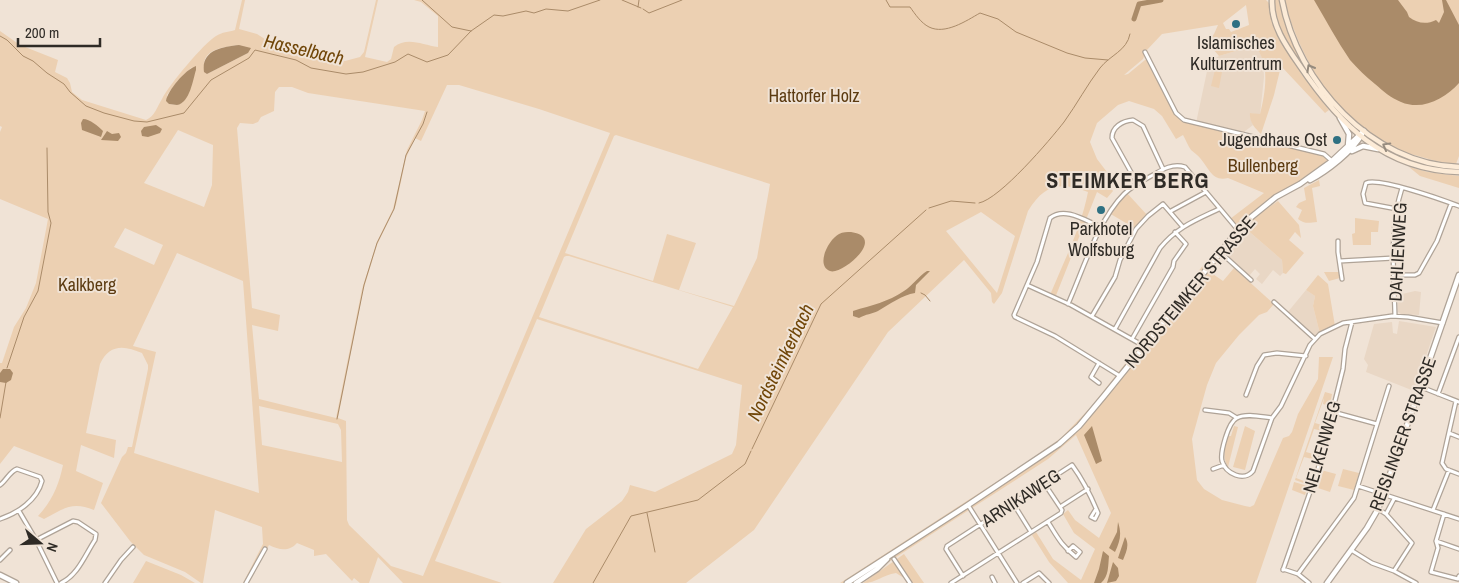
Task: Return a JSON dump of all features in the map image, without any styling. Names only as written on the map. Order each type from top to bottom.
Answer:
[{"type":"main road","points":[[1272,0],[1272,10],[1277,28],[1289,51],[1314,87],[1340,118],[1378,149],[1415,165],[1430,169],[1459,172]]},
{"type":"main road","points":[[1282,0],[1296,41],[1318,82],[1341,110],[1364,131],[1389,148],[1420,161],[1440,166],[1459,167]]},
{"type":"street","points":[[1145,52],[1176,113],[1184,120],[1324,154],[1333,162]]},
{"type":"street","points":[[1340,118],[1349,134],[1350,139],[1347,148]]},
{"type":"street","points":[[1137,183],[1112,138],[1114,129],[1124,122],[1133,120],[1143,126],[1163,170]]},
{"type":"street","name":"NORDSTEIMKER STRASSE","points":[[1333,162],[1340,158],[1364,131]]},
{"type":"street","name":"NORDSTEIMKER STRASSE","points":[[847,583],[859,581],[881,565],[897,550],[996,490],[1059,444],[1090,412],[1238,230],[1264,206],[1318,175],[1360,136]]},
{"type":"street","points":[[1340,158],[1363,146],[1378,149]]},
{"type":"street","points":[[1068,304],[1101,227],[1114,205],[1137,183],[1163,170],[1178,165],[1185,167],[1238,230]]},
{"type":"street","points":[[1397,209],[1365,203],[1363,201],[1364,186],[1369,181],[1402,188],[1459,206]]},
{"type":"street","name":"DAHLIENWEG","points":[[1395,316],[1394,258],[1397,209],[1402,188]]},
{"type":"street","points":[[1171,212],[1206,192]]},
{"type":"street","points":[[1092,316],[1115,277],[1120,260],[1136,229],[1148,216],[1163,204],[1182,226]]},
{"type":"street","points":[[1394,275],[1415,275],[1420,272],[1434,248],[1452,204]]},
{"type":"street","points":[[1115,329],[1160,248],[1182,226],[1219,208]]},
{"type":"street","points":[[1101,227],[1067,213],[1061,212],[1052,216],[1048,222],[1036,262],[1014,315],[1064,341],[1120,376]]},
{"type":"street","points":[[1132,339],[1174,267],[1174,261],[1186,244],[1175,232]]},
{"type":"street","points":[[1338,240],[1342,279]]},
{"type":"street","points":[[1220,252],[1251,280]]},
{"type":"street","points":[[1340,261],[1394,258]]},
{"type":"street","name":"REISLINGER STRASSE","points":[[1327,583],[1378,509],[1384,495],[1459,275]]},
{"type":"street","points":[[1027,285],[1092,316],[1145,346]]},
{"type":"street","points":[[1274,302],[1315,339]]},
{"type":"street","points":[[1237,418],[1231,424],[1222,450],[1221,460],[1231,473],[1238,476],[1250,476],[1272,418],[1281,406],[1315,339],[1327,330],[1342,323],[1395,316],[1443,323]]},
{"type":"street","name":"NELKENWEG","points":[[1309,583],[1298,574],[1283,570],[1318,469],[1333,412],[1352,322]]},
{"type":"street","points":[[1438,394],[1459,337]]},
{"type":"street","points":[[1246,395],[1257,366],[1264,355],[1277,353],[1306,356]]},
{"type":"street","points":[[1099,363],[1091,377],[1099,382]]},
{"type":"street","points":[[1298,574],[1354,498],[1389,386]]},
{"type":"street","points":[[1421,387],[1457,401],[1442,463],[1443,467],[1459,474]]},
{"type":"street","points":[[1205,410],[1229,413],[1237,418],[1272,418]]},
{"type":"street","points":[[1333,412],[1377,424]]},
{"type":"street","points":[[1449,433],[1459,437]]},
{"type":"street","name":"ARNIKAWEG","points":[[962,576],[946,549],[947,546],[1072,464],[1088,489],[1060,507],[1061,513],[1048,522]]},
{"type":"street","points":[[1213,469],[1224,465]]},
{"type":"street","points":[[0,485],[16,469],[41,478],[42,482],[36,494],[19,511],[0,519]]},
{"type":"street","points":[[1433,510],[1449,470]]},
{"type":"street","points":[[1044,482],[1060,507]]},
{"type":"street","points":[[1358,486],[1459,519]]},
{"type":"street","points":[[1088,489],[1096,508]]},
{"type":"street","points":[[1386,514],[1394,499]]},
{"type":"street","points":[[1013,503],[1031,532]]},
{"type":"street","points":[[969,507],[1017,583]]},
{"type":"street","points":[[1378,509],[1386,514],[1412,543],[1394,571]]},
{"type":"street","points":[[19,511],[57,583]]},
{"type":"street","points":[[1444,514],[1436,541],[1438,548],[1431,572],[1458,579],[1459,576]]},
{"type":"street","points":[[36,540],[73,521],[78,522],[96,534],[95,540],[74,574],[61,583]]},
{"type":"street","points":[[951,583],[1048,522],[1068,551]]},
{"type":"street","points":[[1436,541],[1459,549]]},
{"type":"street","points":[[105,583],[117,564],[132,547]]},
{"type":"street","points":[[246,583],[265,549]]},
{"type":"street","points":[[0,560],[10,550]]},
{"type":"street","points":[[1351,550],[1372,564],[1394,571],[1416,583]]},
{"type":"street","points":[[894,559],[910,583]]},
{"type":"street","points":[[1023,583],[1039,573],[1048,583]]},
{"type":"street","points":[[0,575],[16,583]]},
{"type":"street","points":[[992,577],[995,583]]},
{"type":"shaded area","points":[[1314,0],[1398,0],[1412,19],[1425,23],[1436,20],[1439,23],[1444,12],[1442,0],[1446,0],[1459,25],[1459,83],[1447,94],[1425,104],[1409,104],[1394,98],[1368,79],[1350,60]]},
{"type":"shaded area","points":[[239,45],[251,48],[248,53],[207,74],[204,72],[204,65],[209,54],[226,47]]},
{"type":"shaded area","points":[[1256,45],[1263,60],[1264,77],[1260,115],[1250,113],[1253,125],[1240,135],[1196,123],[1209,62],[1219,56]]},
{"type":"shaded area","points":[[196,66],[192,85],[185,100],[177,105],[169,104],[166,101],[173,86],[182,76]]},
{"type":"shaded area","points":[[83,119],[91,121],[103,131],[101,137],[82,130],[81,123]]},
{"type":"shaded area","points":[[156,125],[162,129],[160,133],[148,137],[142,136],[141,131],[144,127]]},
{"type":"shaded area","points":[[107,131],[112,134],[119,133],[121,137],[118,141],[101,140]]},
{"type":"shaded area","points":[[1245,228],[1282,260],[1283,273],[1280,276],[1273,270],[1262,284],[1256,279],[1260,274],[1255,269],[1248,277],[1224,254]]},
{"type":"shaded area","points":[[851,232],[861,235],[865,241],[864,248],[843,268],[830,271],[824,263],[825,252],[828,246],[839,234]]},
{"type":"shaded area","points":[[927,271],[930,271],[916,285],[915,293],[901,298],[876,312],[859,318],[853,316],[853,311],[880,303],[898,295]]},
{"type":"shaded area","points":[[1306,290],[1315,296],[1313,306],[1320,334],[1315,339],[1287,313]]},
{"type":"shaded area","points":[[1415,291],[1421,292],[1419,315],[1401,314],[1398,312],[1398,295]]},
{"type":"shaded area","points":[[1399,321],[1436,327],[1414,391],[1366,372],[1368,365],[1364,359],[1374,324],[1392,322],[1393,333],[1397,334]]},
{"type":"shaded area","points":[[3,369],[10,369],[13,373],[11,380],[6,383],[0,382],[0,373]]},
{"type":"shaded area","points":[[1092,426],[1102,461],[1096,464],[1084,435]]},
{"type":"shaded area","points":[[1118,522],[1120,537],[1115,552],[1109,548],[1117,532]]},
{"type":"shaded area","points":[[1125,537],[1127,546],[1123,560],[1118,558]]},
{"type":"shaded area","points":[[1103,551],[1109,556],[1107,574],[1101,583],[1094,583],[1099,569]]},
{"type":"shaded area","points":[[1113,562],[1118,568],[1119,576],[1116,581],[1107,583]]},
{"type":"green space","points":[[242,0],[245,0],[239,29],[257,34],[271,43],[345,61],[360,57],[364,52],[376,0],[378,0],[365,57],[387,62],[391,59],[394,47],[404,42],[415,42],[438,47],[438,16],[421,2],[414,0],[1266,0],[1270,4],[1285,47],[1302,75],[1329,110],[1325,113],[1281,66],[1261,134],[1253,125],[1250,113],[1260,114],[1265,80],[1262,59],[1256,45],[1219,56],[1207,42],[1214,34],[1218,25],[1162,34],[1146,51],[1143,59],[1124,75],[1128,74],[1145,60],[1149,60],[1175,114],[1183,121],[1313,152],[1323,155],[1327,160],[1323,166],[1262,205],[1236,226],[1230,219],[1264,193],[1228,178],[1223,179],[1214,176],[1191,150],[1183,135],[1176,139],[1162,116],[1154,109],[1129,101],[1118,105],[1097,123],[1090,142],[1097,159],[1110,176],[1108,184],[1113,191],[1107,198],[1097,192],[1055,298],[1050,295],[1077,231],[1088,192],[1060,186],[1046,191],[1034,202],[1028,211],[1002,293],[994,304],[991,293],[964,260],[888,332],[754,530],[686,583],[553,583],[586,529],[622,501],[630,485],[655,492],[732,454],[736,445],[742,385],[537,319],[435,561],[502,583],[403,583],[378,557],[369,583],[360,583],[354,578],[352,581],[326,554],[314,556],[314,550],[297,543],[287,549],[269,545],[248,583],[243,583],[263,544],[262,527],[215,510],[203,583],[201,583],[185,572],[144,555],[130,541],[101,503],[122,457],[128,447],[132,447],[148,369],[142,353],[118,348],[108,353],[100,364],[86,433],[116,440],[114,458],[81,445],[76,471],[103,483],[94,510],[80,506],[68,507],[44,519],[38,516],[54,492],[63,465],[14,446],[0,464],[0,363],[2,363],[14,327],[26,308],[36,283],[48,219],[0,199],[0,132],[2,127],[0,126],[0,31],[20,45],[58,60],[55,72],[67,78],[72,92],[82,100],[146,120],[154,114],[172,84],[203,47],[218,35],[235,30]],"holes":[[[1246,5],[1249,25],[1231,32],[1229,29],[1226,29],[1223,23]],[[239,45],[248,53],[207,74],[204,66],[208,55],[225,47]],[[192,67],[178,105],[169,104],[167,95]],[[447,85],[459,85],[610,133],[423,576],[391,566],[349,525],[347,520],[346,421],[338,418],[363,291],[377,245],[396,205],[406,158],[415,138],[421,141]],[[279,87],[292,87],[308,93],[425,111],[407,150],[393,209],[377,242],[362,289],[336,418],[259,399],[252,325],[278,331],[280,315],[252,308],[237,128],[240,123],[253,124],[258,122],[261,117],[274,111],[275,92]],[[178,130],[213,145],[212,185],[204,207],[144,183]],[[616,135],[770,184],[757,258],[734,306],[679,290],[696,243],[667,234],[653,281],[565,253],[614,136]],[[981,212],[1015,236],[997,293],[946,231]],[[125,228],[163,245],[154,265],[114,247]],[[177,253],[243,281],[259,493],[134,453],[156,352],[133,346]],[[569,256],[733,307],[698,369],[539,317],[564,257]],[[259,406],[338,424],[341,430],[342,462],[262,445]]]},
{"type":"green space","points":[[1273,0],[1281,0],[1284,14],[1317,83],[1357,128],[1355,130],[1320,92],[1297,61],[1280,30],[1275,16]]},
{"type":"green space","points":[[1284,0],[1459,0],[1459,156],[1456,164],[1428,159],[1393,147],[1370,134],[1349,117],[1332,97],[1303,51]]},
{"type":"green space","points":[[1215,70],[1222,72],[1219,88],[1211,86]]},
{"type":"green space","points":[[1409,167],[1428,172],[1459,176],[1459,188],[1420,176]]},
{"type":"green space","points":[[1319,180],[1320,186],[1312,188],[1317,222],[1302,222],[1298,219],[1302,210],[1296,207],[1299,203],[1306,200],[1304,188]]},
{"type":"green space","points":[[1126,192],[1148,216],[1136,229],[1109,213]]},
{"type":"green space","points":[[1278,201],[1299,225],[1301,238],[1295,232],[1289,240],[1304,253],[1286,274],[1283,273],[1282,260],[1245,228],[1256,216]]},
{"type":"green space","points":[[1355,218],[1379,221],[1378,232],[1371,232],[1371,245],[1353,245],[1352,234],[1355,233]]},
{"type":"green space","points":[[1216,249],[1223,255],[1210,272],[1223,281],[1234,268],[1274,304],[1267,312],[1259,315],[1239,335],[1216,363],[1207,385],[1192,439],[1197,480],[1204,489],[1222,500],[1250,507],[1254,505],[1283,438],[1289,436],[1292,432],[1298,414],[1318,379],[1319,357],[1333,357],[1256,583],[1068,583],[1049,562],[1032,535],[1036,532],[1053,559],[1081,580],[1095,549],[1074,533],[1063,514],[1068,510],[1075,520],[1099,538],[1111,513],[1076,435],[1048,459],[856,583],[840,583],[1061,438],[1090,408]]},
{"type":"green space","points":[[1324,272],[1339,272],[1340,278],[1329,281]]},
{"type":"green space","points":[[1318,275],[1328,284],[1335,326],[1320,334],[1313,306],[1315,296],[1306,290]]},
{"type":"green space","points":[[1325,392],[1332,394],[1330,406],[1323,404],[1324,398],[1315,423],[1325,426],[1323,431],[1314,429],[1306,452],[1317,455],[1316,460],[1304,457],[1296,478],[1309,483],[1309,485],[1295,480]]},
{"type":"green space","points":[[1234,426],[1238,427],[1228,467],[1225,459],[1225,448],[1228,436],[1231,436]]},
{"type":"green space","points":[[1245,426],[1255,431],[1245,470],[1233,467]]},
{"type":"green space","points":[[1343,469],[1359,473],[1354,490],[1338,486]]},
{"type":"green space","points":[[1321,470],[1336,474],[1330,492],[1315,487]]},
{"type":"green space","points":[[1294,482],[1308,486],[1305,495],[1292,490]]},
{"type":"green space","points":[[904,554],[924,583],[907,583],[904,578],[896,573],[872,582],[863,583]]},
{"type":"green space","points":[[146,561],[181,575],[195,583],[133,583]]},
{"type":"waterway","points":[[422,0],[452,27],[471,31]]},
{"type":"waterway","name":"Hasselbach","points":[[0,36],[7,40],[23,56],[33,61],[64,84],[86,106],[134,121],[147,122],[184,113],[211,80],[249,58],[255,50],[296,60],[311,68],[346,74],[363,72],[395,62],[408,54],[427,62],[448,55],[471,31],[494,15],[503,16],[526,11],[534,13],[546,9],[568,11],[600,0]]},
{"type":"waterway","name":"Hasselbach","points":[[622,0],[641,8]]},
{"type":"waterway","name":"Hasselbach","points":[[638,7],[639,0]]},
{"type":"waterway","name":"Hasselbach","points":[[643,9],[649,13],[682,0]]},
{"type":"waterway","name":"Hasselbach","points":[[886,0],[890,7],[910,7],[923,23],[935,29],[955,26],[980,13],[998,19],[1016,32],[1067,53],[1085,58],[1108,60]]},
{"type":"waterway","name":"Hasselbach","points":[[1134,19],[1139,4],[1161,0]]},
{"type":"waterway","name":"Nordsteimkerbach","points":[[979,203],[999,191],[1036,154],[1064,122],[1100,68],[1122,49],[1130,34]]},
{"type":"waterway","points":[[337,419],[364,285],[377,243],[394,209],[406,155],[423,124],[427,112]]},
{"type":"waterway","points":[[7,368],[24,317],[38,291],[51,223],[48,212],[47,148]]},
{"type":"waterway","name":"Nordsteimkerbach","points":[[929,208],[951,201],[975,203]]},
{"type":"waterway","name":"Nordsteimkerbach","points":[[752,449],[821,304],[926,210]]},
{"type":"waterway","points":[[921,293],[930,301]]},
{"type":"waterway","points":[[0,418],[6,382]]},
{"type":"waterway","name":"Nordsteimkerbach","points":[[593,583],[631,516],[698,500],[745,464],[751,451]]},
{"type":"waterway","points":[[647,513],[655,552]]},
{"type":"place","name":"Islamisches Kulturzentrum","points":[[1236,24]]},
{"type":"place","name":"Jugendhaus Ost","points":[[1337,140]]},
{"type":"place","name":"Parkhotel Wolfsburg","points":[[1101,210]]},
{"type":"district","name":"STEIMKER BERG","points":[[1128,180]]},
{"type":"park label","name":"Hattorfer Holz","points":[[814,96]]},
{"type":"park label","name":"Bullenberg","points":[[1263,166]]},
{"type":"park label","name":"Kalkberg","points":[[87,285]]}]
